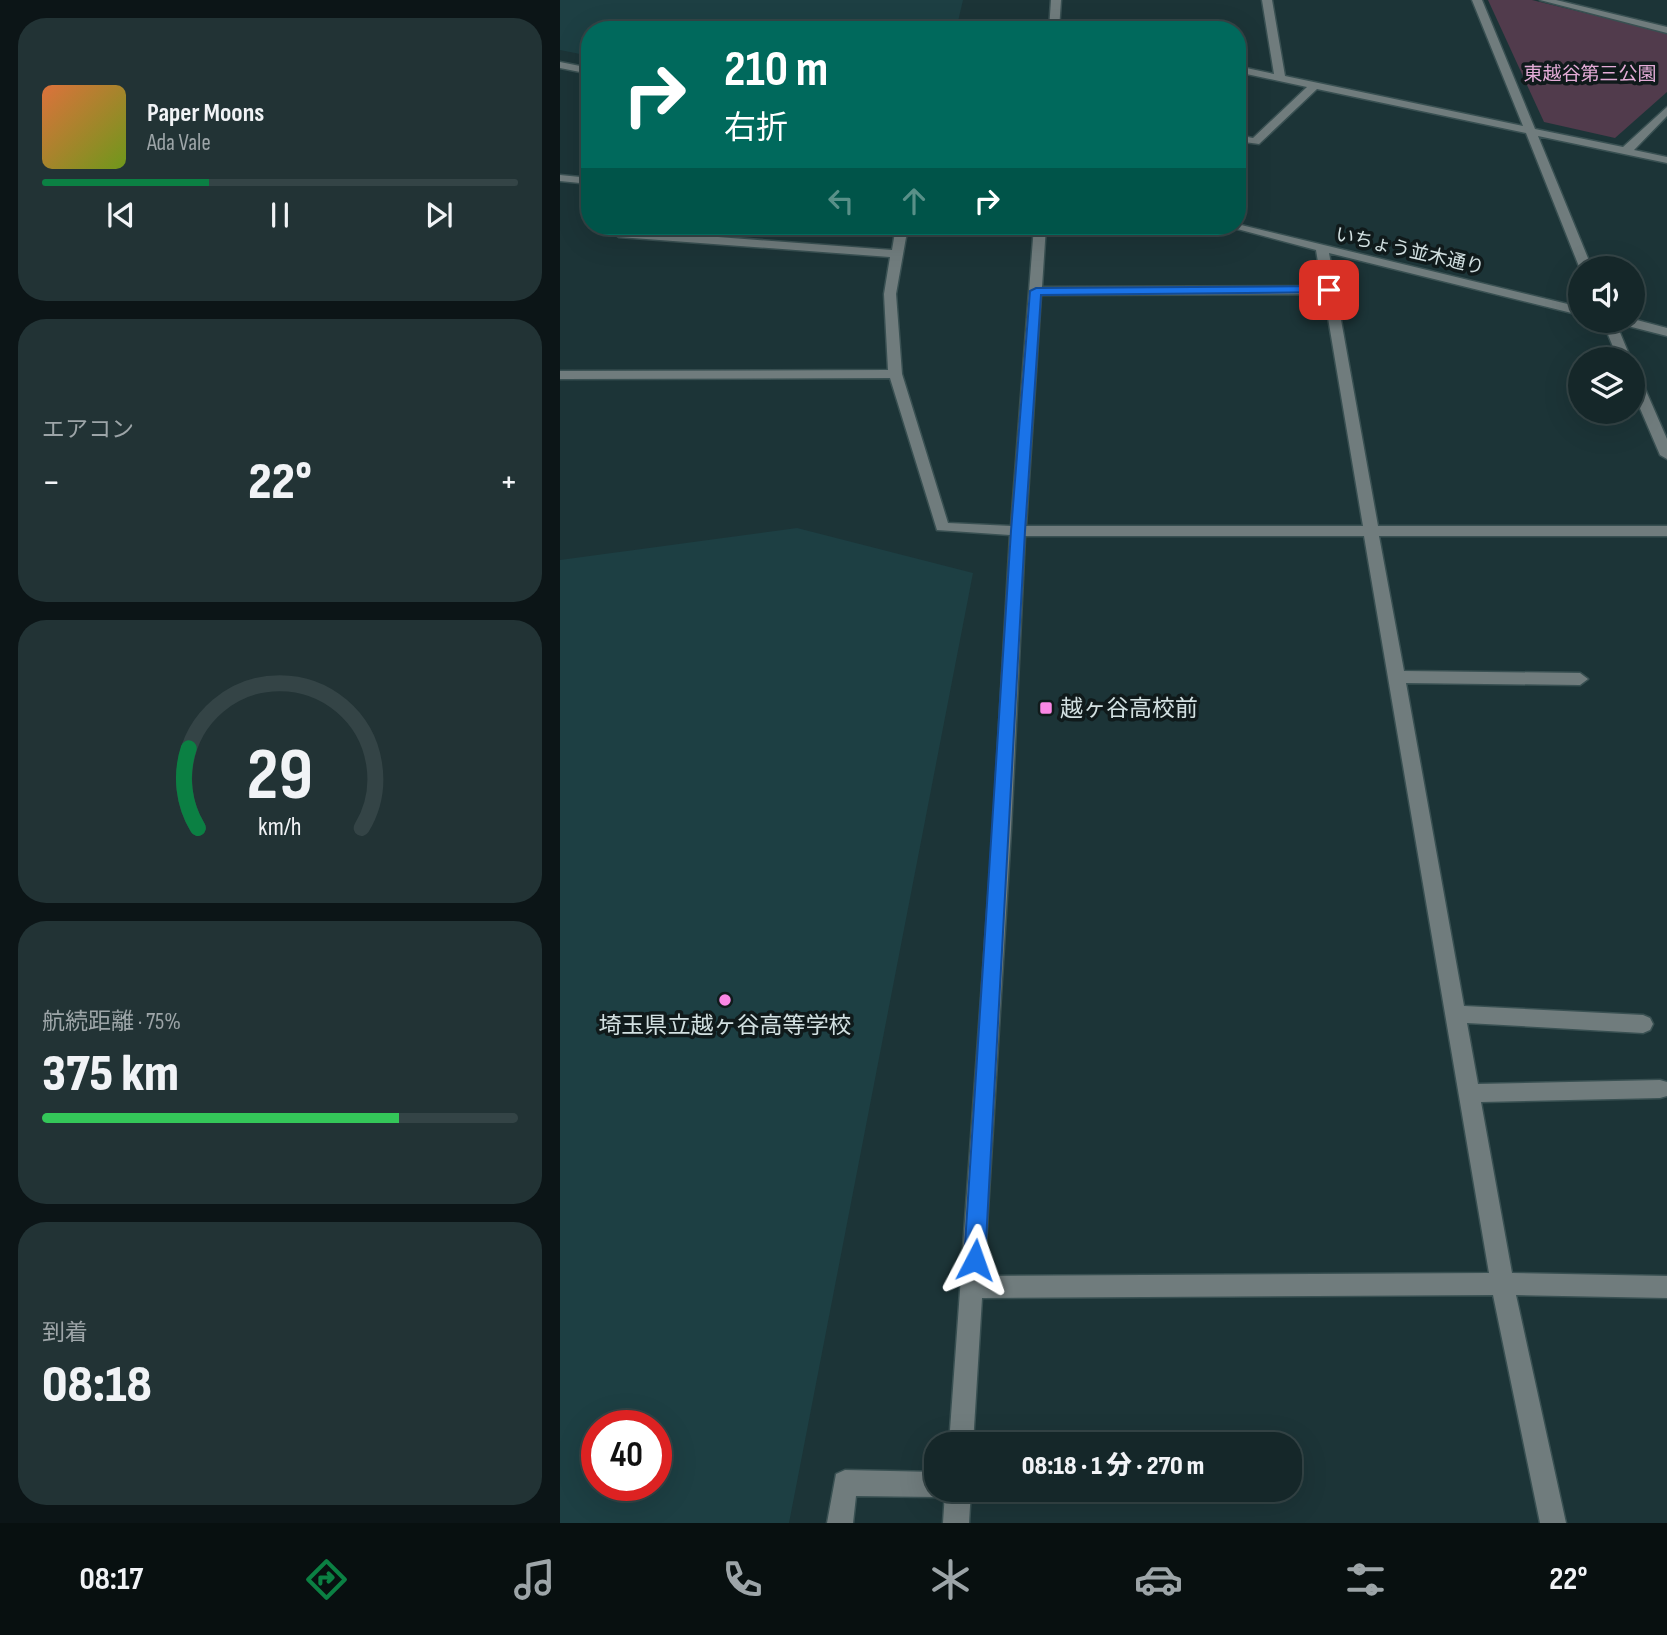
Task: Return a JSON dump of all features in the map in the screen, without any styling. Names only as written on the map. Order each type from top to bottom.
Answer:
[{"type":"street","points":[[1055,21],[1056,0]]},
{"type":"street","points":[[1267,0],[1280,78]]},
{"type":"street","points":[[1477,0],[1581,256]]},
{"type":"street","points":[[1545,0],[1667,30]]},
{"type":"street","points":[[560,65],[581,69]]},
{"type":"street","points":[[560,81],[575,68]]},
{"type":"street","points":[[1246,71],[1667,160]]},
{"type":"street","points":[[1246,140],[1255,142],[1315,85]]},
{"type":"street","points":[[1626,151],[1667,110]]},
{"type":"street","points":[[560,178],[581,180]]},
{"type":"street","name":"いちょう並木通り","points":[[1246,230],[1568,308]]},
{"type":"street","points":[[645,235],[897,254]]},
{"type":"street","points":[[900,235],[890,294],[895,374],[942,527],[1018,531],[1667,531]]},
{"type":"street","points":[[962,1432],[1018,531],[1039,235]]},
{"type":"street","points":[[1322,249],[1503,1284],[1553,1523]]},
{"type":"street","points":[[1036,291],[1329,290]]},
{"type":"street","points":[[1645,326],[1667,332]]},
{"type":"street","points":[[560,375],[895,374]]},
{"type":"street","points":[[1645,405],[1667,455]]},
{"type":"street","points":[[1397,677],[1580,679]]},
{"type":"street","points":[[1455,1014],[1643,1024]]},
{"type":"street","points":[[1469,1093],[1660,1089]]},
{"type":"street","points":[[973,1287],[1503,1284],[1667,1287]]},
{"type":"street","points":[[840,1523],[845,1483],[924,1484]]},
{"type":"street","points":[[956,1523],[957,1502]]},
{"type":"shaded area","points":[[560,0],[963,0],[958,21],[581,21],[581,54],[560,50]]},
{"type":"shaded area","name":"埼玉県立越ヶ谷高等学校","points":[[797,528],[973,573],[789,1523],[560,1523],[560,560]]},
{"type":"green space","name":"東越谷第三公園","points":[[1488,0],[1532,0],[1667,33],[1667,92],[1615,138],[1544,122]]},
{"type":"place","name":"越ヶ谷高校前","points":[[1046,708]]},
{"type":"place","name":"埼玉県立越ヶ谷高等学校","points":[[725,1000]]},
{"type":"route","points":[[975,1260],[1018,531],[1036,291],[1329,290]]}]
